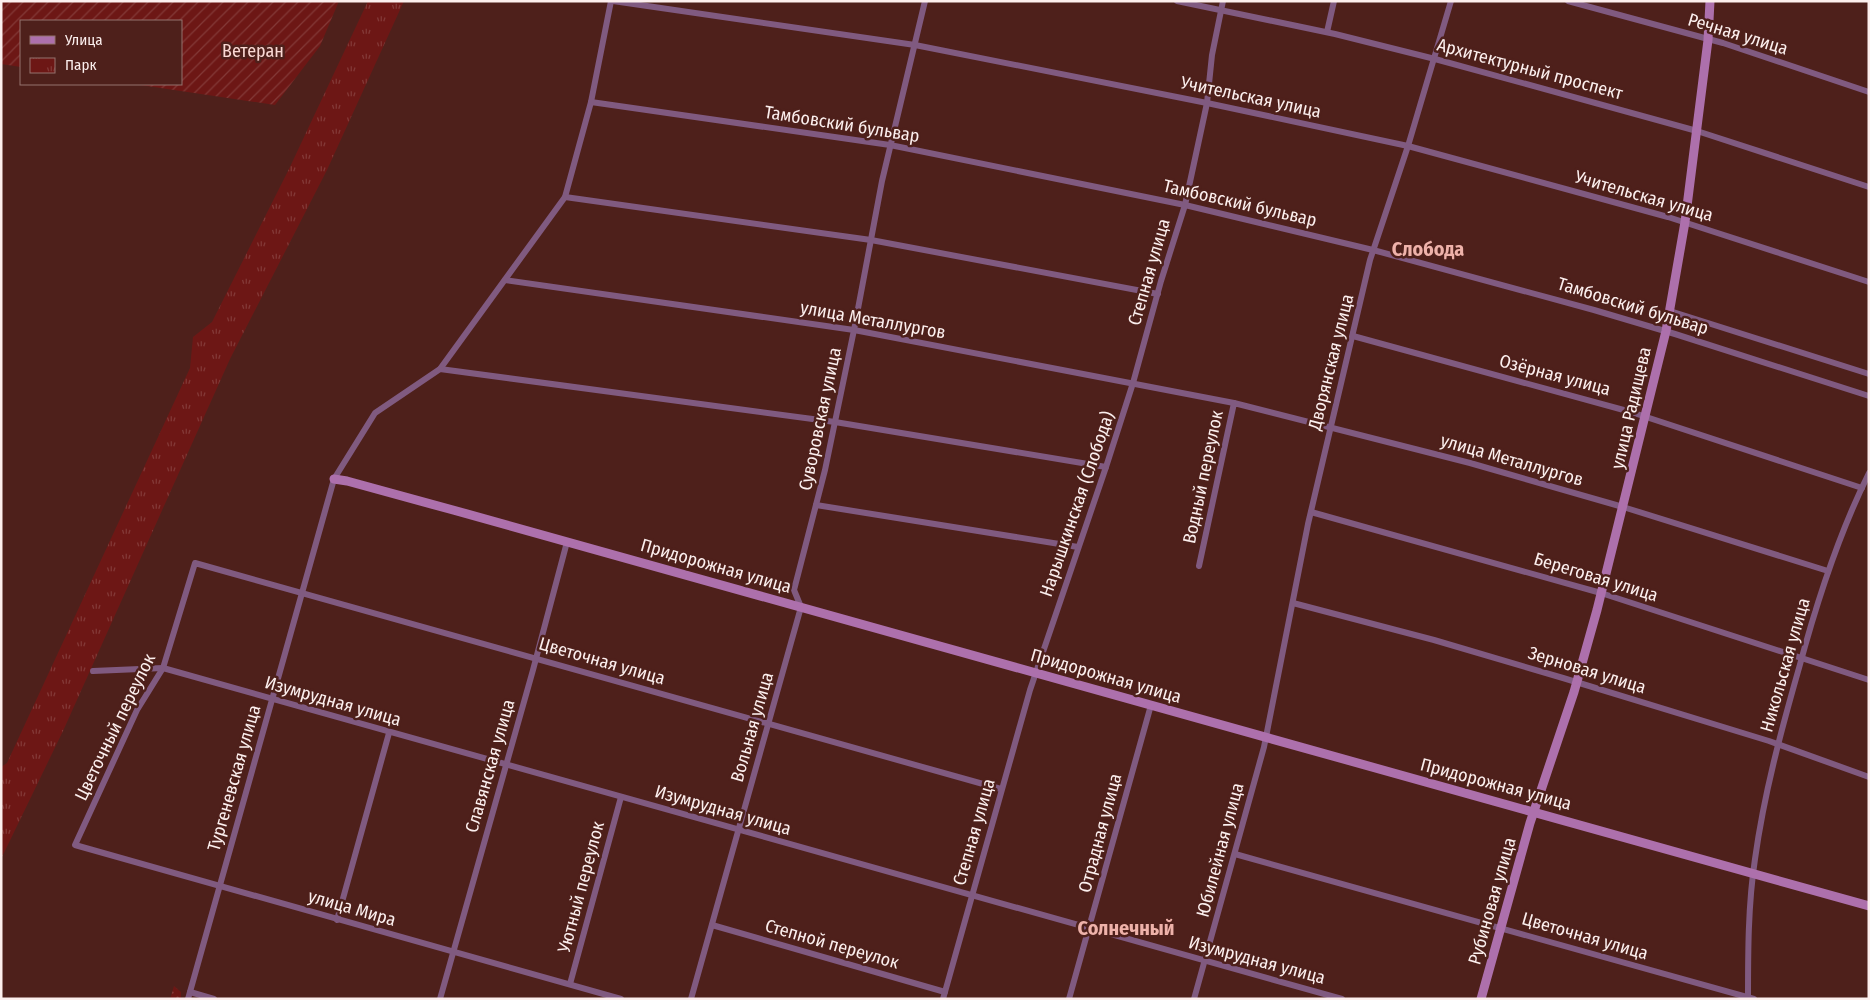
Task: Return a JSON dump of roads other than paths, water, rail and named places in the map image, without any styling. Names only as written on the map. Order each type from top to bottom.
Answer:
[{"type":"street","name":"Учительская улица","points":[[612,1],[915,45],[1207,103],[1408,146],[1685,222],[1869,282]]},
{"type":"street","points":[[612,1],[591,102],[565,197],[871,240],[1158,294]]},
{"type":"street","name":"Суворовская улица","points":[[801,607],[794,590],[816,505],[854,330],[890,145],[925,1]]},
{"type":"street","name":"Архитектурный проспект","points":[[1177,1],[1327,32],[1435,59],[1696,131],[1869,187]]},
{"type":"street","name":"Степная улица","points":[[1143,344],[1185,205],[1207,103],[1212,54],[1223,1]]},
{"type":"street","points":[[1327,32],[1334,1]]},
{"type":"street","name":"Дворянская улица","points":[[1266,737],[1311,512],[1373,250],[1408,146],[1451,1]]},
{"type":"street","name":"Речная улица","points":[[1568,1],[1708,40],[1869,92]]},
{"type":"street","name":"улица Радищева","points":[[1534,812],[1576,682],[1601,593],[1666,331],[1685,222],[1708,40],[1710,1]]},
{"type":"street","name":"Тамбовский бульвар","points":[[591,102],[890,145],[1185,205],[1373,250],[1522,290],[1666,331],[1869,396]]},
{"type":"street","name":"Тургеневская улица","points":[[189,995],[334,479],[375,414],[440,369],[565,197]]},
{"type":"street","name":"улица Металлургов","points":[[505,280],[854,330],[1234,403]]},
{"type":"street","name":"Тамбовский бульвар","points":[[1670,311],[1869,374]]},
{"type":"street","name":"Озёрная улица","points":[[1353,336],[1645,416],[1865,485]]},
{"type":"street","name":"Нарышкинская (Слобода)","points":[[1035,673],[1106,467],[1133,383],[1143,344]]},
{"type":"street","points":[[440,369],[834,422],[1106,467]]},
{"type":"street","name":"Водный переулок","points":[[1199,566],[1234,403],[1330,427]]},
{"type":"street","name":"улица Металлургов","points":[[1330,427],[1470,463],[1623,507],[1828,571]]},
{"type":"street","name":"Никольская улица","points":[[1750,998],[1749,936],[1754,873],[1764,808],[1778,744],[1828,571],[1869,473]]},
{"type":"street","name":"Придорожная улица","points":[[334,479],[356,483],[1869,906]]},
{"type":"street","points":[[816,505],[1078,547]]},
{"type":"street","name":"Береговая улица","points":[[1311,512],[1601,593],[1869,680]]},
{"type":"street","name":"Славянская улица","points":[[440,999],[567,542]]},
{"type":"street","name":"Цветочная улица","points":[[195,563],[1001,789]]},
{"type":"street","name":"Цветочный переулок","points":[[74,845],[137,710],[163,668],[195,563]]},
{"type":"street","name":"Зерновая улица","points":[[1293,603],[1434,640],[1576,682],[1778,744],[1869,777]]},
{"type":"street","name":"Вольная улица","points":[[691,999],[801,607]]},
{"type":"street","name":"Изумрудная улица","points":[[93,671],[163,668],[1342,999]]},
{"type":"street","name":"Степная улица","points":[[944,995],[1035,673]]},
{"type":"street","name":"Отрадная улица","points":[[1069,999],[1151,705]]},
{"type":"street","points":[[337,920],[389,733]]},
{"type":"street","name":"Юбилейная улица","points":[[1194,999],[1266,737]]},
{"type":"street","name":"Уютный переулок","points":[[570,984],[621,797]]},
{"type":"street","name":"Рубиновая улица","points":[[1481,999],[1534,812]]},
{"type":"street","name":"улица Мира","points":[[74,845],[621,999]]},
{"type":"street","name":"Цветочная улица","points":[[1235,854],[1750,998]]},
{"type":"street","name":"Степной переулок","points":[[712,925],[944,995]]},
{"type":"street","points":[[189,995],[214,999]]},
{"type":"district","name":"Слобода","points":[[1428,249]]},
{"type":"district","name":"Солнечный","points":[[1126,928]]},
{"type":"park label","name":"Ветеран","points":[[253,51]]}]
